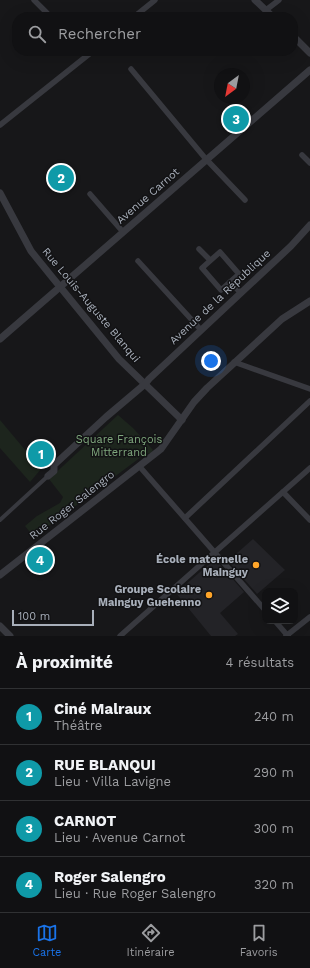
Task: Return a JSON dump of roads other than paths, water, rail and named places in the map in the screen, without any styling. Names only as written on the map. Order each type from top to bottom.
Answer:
[{"type":"street","points":[[34,0],[46,12]]},
{"type":"street","points":[[140,12],[155,0]]},
{"type":"street","points":[[255,0],[266,10],[279,0]]},
{"type":"street","points":[[298,41],[310,53]]},
{"type":"street","points":[[0,125],[86,56]]},
{"type":"street","points":[[131,70],[208,160],[245,200]]},
{"type":"street","name":"Avenue Carnot","points":[[0,339],[310,70]]},
{"type":"street","points":[[302,155],[310,164]]},
{"type":"street","name":"Rue Louis-Auguste Blanqui","points":[[0,193],[31,251],[119,359],[182,420]]},
{"type":"street","points":[[90,194],[123,232]]},
{"type":"street","name":"Avenue de la République","points":[[48,476],[54,470],[54,465],[106,417],[145,384],[291,246],[310,225]]},
{"type":"street","points":[[199,249],[210,260]]},
{"type":"street","points":[[220,252],[239,274],[230,282],[222,290],[202,268],[220,252]]},
{"type":"street","points":[[138,261],[201,330]]},
{"type":"street","points":[[230,282],[241,293]]},
{"type":"street","name":"Rue Roger Salengro","points":[[0,575],[140,467],[161,449],[194,402],[234,362],[282,319],[310,301]]},
{"type":"street","points":[[234,362],[310,390]]},
{"type":"street","points":[[185,518],[310,401]]},
{"type":"street","points":[[140,467],[262,607]]},
{"type":"street","points":[[120,636],[310,468]]},
{"type":"street","points":[[0,520],[48,476]]},
{"type":"street","points":[[284,492],[310,520]]},
{"type":"street","points":[[277,624],[287,636],[310,617]]},
{"type":"street","points":[[0,626],[10,636]]},
{"type":"place","name":"CARNOT","points":[[236,119]]},
{"type":"place","name":"RUE BLANQUI","points":[[61,178]]},
{"type":"place","name":"Ciné Malraux","points":[[41,454]]},
{"type":"place","name":"Roger Salengro","points":[[40,560]]},
{"type":"place","name":"École maternelle Mainguy","points":[[256,565]]},
{"type":"place","name":"Groupe Scolaire Mainguy Guehenno","points":[[209,595]]},
{"type":"park label","name":"Square François Mitterrand","points":[[119,445]]}]
